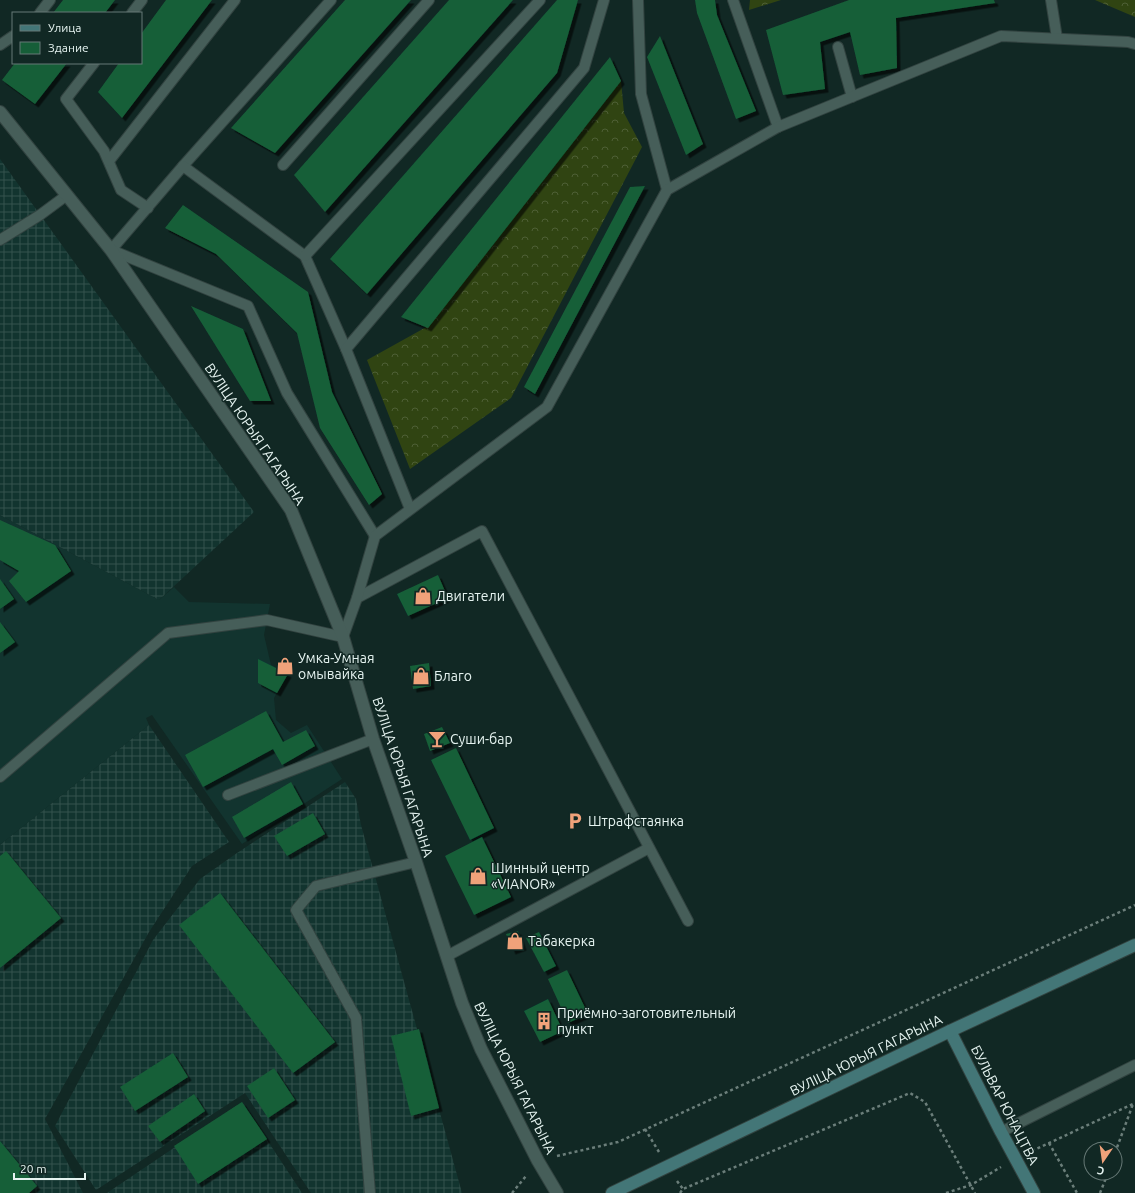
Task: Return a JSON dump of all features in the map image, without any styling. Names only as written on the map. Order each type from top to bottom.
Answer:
[{"type":"main road","name":"ВУЛІЦА ЮРЫЯ ГАГАРЫНА","points":[[612,1193],[950,1031],[1135,945]]},
{"type":"main road","name":"БУЛЬВАР ЮНАЦТВА","points":[[950,1031],[1001,1132],[1034,1193]]},
{"type":"street","name":"ВУЛІЦА ЮРЫЯ ГАГАРЫНА","points":[[0,112],[111,250],[291,510],[344,637],[372,739],[416,862],[462,1003],[481,1049],[538,1161],[557,1193]]},
{"type":"lane","points":[[38,12],[41,0]]},
{"type":"lane","points":[[39,12],[50,0]]},
{"type":"lane","points":[[133,12],[142,0]]},
{"type":"lane","points":[[109,161],[235,0]]},
{"type":"lane","points":[[331,0],[111,250],[248,306],[287,393],[375,536]]},
{"type":"lane","points":[[283,165],[429,0]]},
{"type":"lane","points":[[305,256],[540,0]]},
{"type":"lane","points":[[346,349],[584,68],[604,0]]},
{"type":"lane","points":[[638,0],[642,94],[667,190]]},
{"type":"lane","points":[[734,0],[778,127]]},
{"type":"lane","points":[[1052,0],[1057,38]]},
{"type":"lane","points":[[0,777],[168,633],[267,620],[344,637],[358,598],[375,536],[547,407],[667,190],[778,127],[1001,36],[1128,42],[1135,44]]},
{"type":"lane","points":[[0,45],[12,37]]},
{"type":"lane","points":[[838,47],[852,97]]},
{"type":"lane","points":[[93,64],[66,99],[104,150],[120,190],[148,208]]},
{"type":"lane","points":[[184,166],[305,256],[346,349],[410,509]]},
{"type":"lane","points":[[0,240],[40,215],[66,194]]},
{"type":"lane","points":[[358,598],[482,531],[688,921]]},
{"type":"lane","points":[[228,795],[372,739]]},
{"type":"lane","points":[[447,956],[649,848]]},
{"type":"lane","points":[[370,1193],[356,1018],[296,910],[316,886],[416,862]]},
{"type":"lane","points":[[1001,1132],[1135,1065]]},
{"type":"path","points":[[512,1193],[538,1161],[618,1142],[1135,905]]},
{"type":"path","points":[[680,1193],[683,1189],[910,1093],[925,1102],[976,1193]]},
{"type":"path","points":[[946,1193],[971,1184],[1016,1159],[1134,1104]]},
{"type":"path","points":[[1120,1141],[1134,1104]]},
{"type":"path","points":[[1049,1143],[1078,1193]]},
{"type":"path","points":[[1100,1193],[1105,1181]]},
{"type":"shaded area","points":[[0,159],[254,512],[159,600],[0,515]]},
{"type":"shaded area","points":[[0,515],[159,600],[174,587],[189,602],[270,604],[264,635],[271,665],[288,674],[274,698],[276,720],[291,733],[307,725],[342,779],[242,844],[152,715],[146,718],[149,725],[0,845]]},
{"type":"shaded area","points":[[149,725],[229,842],[192,866],[149,932],[45,1119],[83,1193],[0,1193],[0,845]]},
{"type":"shaded area","points":[[345,782],[356,799],[361,825],[462,1193],[311,1193],[245,1093],[96,1190],[55,1126],[153,940],[200,879]]},
{"type":"shaded area","points":[[242,1102],[302,1193],[107,1193]]},
{"type":"green space","points":[[750,0],[781,0],[749,10]]},
{"type":"green space","points":[[1095,0],[1135,0],[1135,17]]},
{"type":"green space","points":[[621,81],[624,113],[642,147],[511,398],[410,469],[367,360],[430,325]]},
{"type":"building","points":[[63,0],[115,0],[106,12],[54,12]]},
{"type":"building","points":[[166,0],[212,0],[122,118],[98,92],[118,64],[142,64],[142,33]]},
{"type":"building","points":[[345,0],[411,0],[275,153],[231,128]]},
{"type":"building","points":[[449,0],[513,0],[325,212],[294,175]]},
{"type":"building","points":[[557,0],[578,0],[557,73],[367,294],[330,259]]},
{"type":"building","points":[[695,0],[715,0],[717,15],[756,111],[736,119],[697,13]]},
{"type":"building","points":[[849,0],[994,0],[995,3],[896,18],[897,68],[860,75],[850,32],[820,42],[825,89],[783,95],[766,30]]},
{"type":"building","points":[[660,36],[703,144],[686,155],[647,57]]},
{"type":"building","points":[[610,57],[621,81],[428,328],[401,317]]},
{"type":"building","points":[[14,64],[66,64],[35,104],[2,80]]},
{"type":"building","points":[[645,186],[535,394],[524,387],[630,187]]},
{"type":"building","points":[[183,205],[308,292],[332,392],[382,494],[369,505],[320,428],[297,333],[216,254],[165,228]]},
{"type":"building","points":[[191,306],[243,329],[271,401],[250,401]]},
{"type":"building","points":[[0,520],[55,545],[71,571],[26,602],[9,581],[19,571],[0,560]]},
{"type":"building","name":"Двигатели","points":[[438,575],[448,598],[408,616],[397,594]]},
{"type":"building","points":[[0,579],[14,599],[0,609]]},
{"type":"building","points":[[0,622],[15,642],[0,653]]},
{"type":"building","points":[[258,659],[288,674],[277,693],[258,683]]},
{"type":"building","name":"Благо","points":[[429,663],[431,686],[413,689],[410,666]]},
{"type":"building","points":[[266,711],[283,742],[306,730],[315,746],[282,765],[273,749],[203,787],[185,755]]},
{"type":"building","name":"Суши-бар","points":[[442,727],[450,743],[430,751],[424,734]]},
{"type":"building","points":[[456,748],[494,828],[470,840],[431,760]]},
{"type":"building","points":[[291,782],[303,804],[244,838],[232,817]]},
{"type":"building","points":[[313,813],[325,834],[287,856],[274,836]]},
{"type":"building","name":"Шинный центр «VIANOR»","points":[[482,837],[511,897],[474,915],[445,856]]},
{"type":"building","points":[[6,851],[61,918],[0,968],[0,856]]},
{"type":"building","points":[[220,893],[335,1042],[293,1073],[179,925]]},
{"type":"building","name":"Табакерка","points":[[518,931],[523,947],[512,951],[506,934]]},
{"type":"building","points":[[539,932],[556,966],[544,972],[526,938]]},
{"type":"building","points":[[567,970],[588,1014],[568,1023],[548,979]]},
{"type":"building","name":"Приёмно-заготовительный пункт","points":[[548,999],[563,1031],[540,1042],[524,1011]]},
{"type":"building","points":[[419,1029],[439,1108],[411,1116],[391,1036]]},
{"type":"building","points":[[173,1053],[188,1077],[135,1111],[120,1087]]},
{"type":"building","points":[[274,1068],[295,1100],[268,1118],[247,1086]]},
{"type":"building","points":[[194,1094],[205,1111],[160,1142],[148,1126]]},
{"type":"building","points":[[242,1102],[267,1139],[198,1184],[174,1146]]},
{"type":"building","points":[[0,1141],[37,1186],[29,1193],[0,1193]]},
{"type":"place","name":"Двигатели","points":[[423,596]]},
{"type":"place","name":"Умка-Умная омывайка","points":[[285,666]]},
{"type":"place","name":"Благо","points":[[421,676]]},
{"type":"place","name":"Суши-бар","points":[[437,739]]},
{"type":"place","name":"Штрафстаянка","points":[[575,821]]},
{"type":"place","name":"Шинный центр «VIANOR»","points":[[478,876]]},
{"type":"place","name":"Табакерка","points":[[515,941]]},
{"type":"place","name":"Приёмно-заготовительный пункт","points":[[544,1021]]}]
